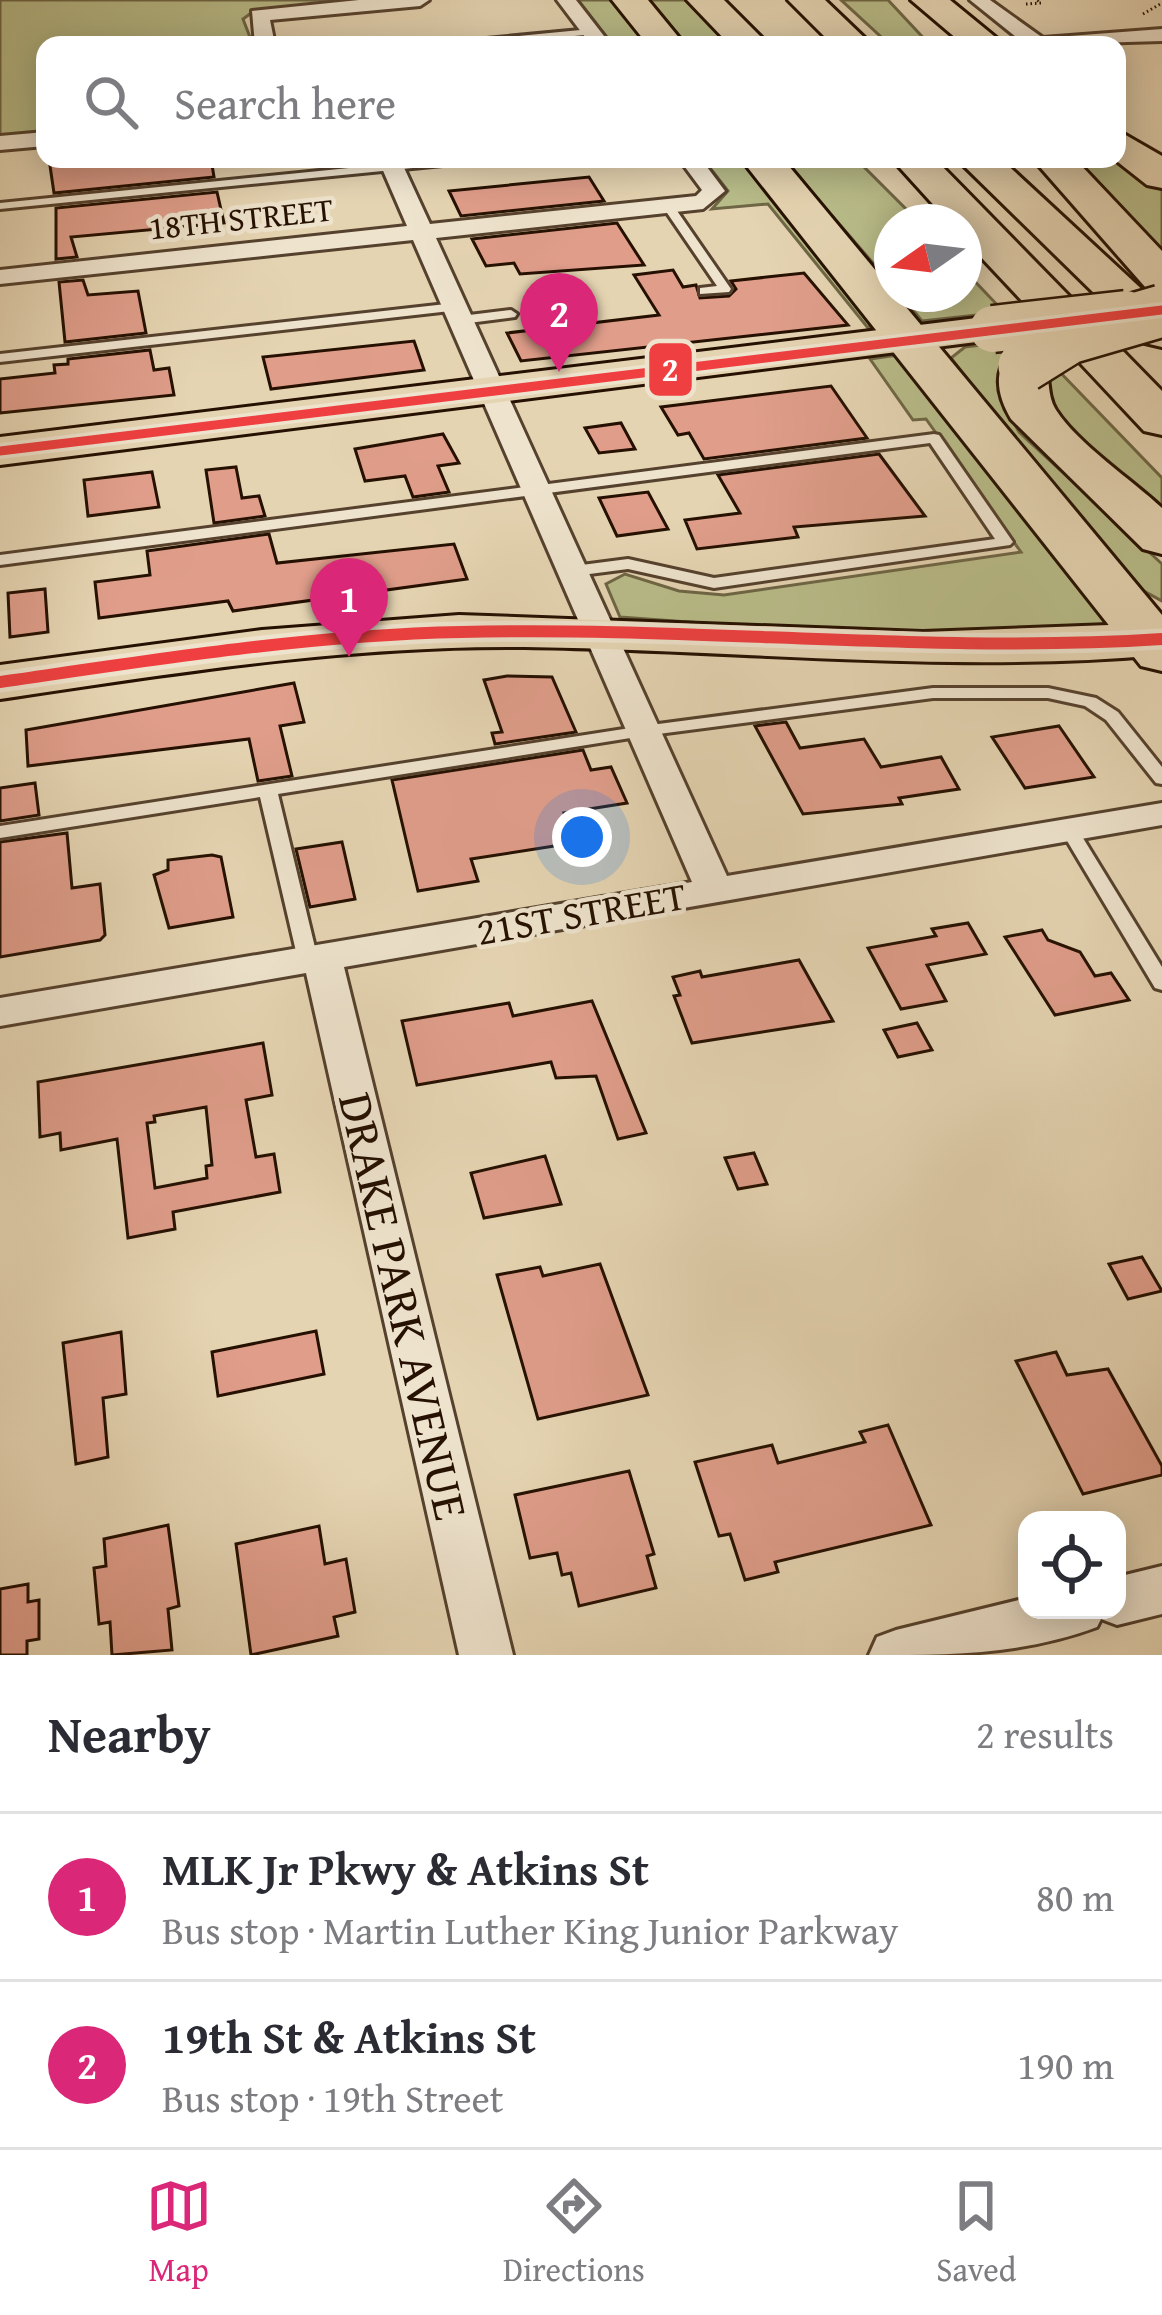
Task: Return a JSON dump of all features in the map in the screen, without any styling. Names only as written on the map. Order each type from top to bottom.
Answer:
[{"type":"highway","points":[[629,0],[659,36]]},
{"type":"highway","points":[[704,0],[762,36]]},
{"type":"highway","points":[[750,0],[764,36]]},
{"type":"highway","points":[[805,0],[844,36]]},
{"type":"highway","points":[[904,0],[937,36]]},
{"type":"highway","points":[[928,0],[975,36]]},
{"type":"highway","points":[[1126,149],[1162,176]]},
{"type":"highway","points":[[768,168],[1157,644]]},
{"type":"highway","points":[[883,168],[921,204]]},
{"type":"highway","points":[[921,168],[1162,420]]},
{"type":"highway","points":[[987,168],[1162,333]]},
{"type":"highway","points":[[1061,168],[1162,278]]},
{"type":"highway","points":[[982,261],[1162,433]]},
{"type":"highway","points":[[1162,310],[1069,338],[1009,347],[1028,408],[1042,426],[1162,537]]},
{"type":"main road","points":[[0,451],[911,339],[1009,347]]},
{"type":"main road","points":[[0,682],[327,639],[462,631],[600,633],[895,651],[1157,644]]},
{"type":"street","points":[[263,36],[259,15],[420,0]]},
{"type":"street","points":[[566,0],[594,36]]},
{"type":"street","points":[[979,0],[1023,36]]},
{"type":"street","points":[[1126,38],[1162,35]]},
{"type":"street","points":[[0,143],[36,140]]},
{"type":"street","points":[[393,168],[715,890]]},
{"type":"street","name":"18TH STREET","points":[[0,277],[704,202],[714,191],[697,168]]},
{"type":"street","name":"21ST STREET","points":[[0,1012],[1162,814]]},
{"type":"street","name":"DRAKE PARK AVENUE","points":[[315,959],[486,1655]]},
{"type":"street","points":[[1126,1599],[1162,1590]]},
{"type":"street","points":[[896,1655],[1042,1619]]},
{"type":"lane","points":[[0,206],[346,168]]},
{"type":"lane","points":[[669,207],[725,289],[704,291]]},
{"type":"lane","points":[[0,358],[458,314],[511,314]]},
{"type":"lane","points":[[0,560],[934,438],[1005,542],[714,583],[628,564],[574,571]]},
{"type":"lane","points":[[0,832],[879,697],[1048,693],[1090,702],[1112,716],[1162,779]]},
{"type":"lane","points":[[268,791],[315,959]]},
{"type":"lane","points":[[1069,829],[1162,983]]},
{"type":"green space","points":[[0,0],[366,0],[254,11],[243,19],[250,36],[36,36],[36,134],[0,137]]},
{"type":"green space","points":[[578,0],[613,0],[644,36],[606,36]]},
{"type":"green space","points":[[645,0],[688,0],[726,36],[678,36]]},
{"type":"green space","points":[[841,0],[888,0],[922,36],[880,36]]},
{"type":"green space","points":[[1126,165],[1162,187],[1162,261],[1073,168]]},
{"type":"green space","points":[[710,168],[755,168],[873,323],[868,328],[768,204],[712,209],[728,191]]},
{"type":"green space","points":[[791,168],[865,168],[901,204],[874,204],[874,264]]},
{"type":"green space","points":[[982,289],[1004,312],[922,321],[915,312],[982,312]]},
{"type":"green space","points":[[1006,342],[1005,406],[1019,432],[1162,564],[1162,601],[1122,579],[951,358],[965,347]]},
{"type":"green space","points":[[898,355],[1114,626],[869,635],[620,617],[606,584],[625,574],[679,591],[724,595],[1021,552],[926,419],[913,420],[870,359]]},
{"type":"green space","points":[[1054,366],[1162,478],[1162,515],[1046,408],[1047,376]]},
{"type":"building","points":[[50,168],[212,168],[214,177],[54,193]]},
{"type":"building","points":[[589,177],[604,201],[461,216],[449,191]]},
{"type":"building","points":[[217,192],[224,223],[71,237],[77,257],[56,259],[56,208]]},
{"type":"building","points":[[617,223],[644,265],[520,274],[514,263],[486,266],[472,239]]},
{"type":"building","points":[[673,270],[683,287],[696,285],[700,298],[729,296],[736,289],[731,281],[804,273],[848,325],[521,361],[507,333],[659,315],[634,275]]},
{"type":"building","points":[[83,280],[88,295],[138,291],[146,333],[65,342],[59,282]]},
{"type":"building","points":[[414,341],[424,370],[271,389],[263,357]]},
{"type":"building","points":[[150,350],[154,370],[169,368],[174,395],[0,413],[0,379],[55,373],[54,365],[68,364],[68,359]]},
{"type":"building","points":[[831,386],[867,438],[704,459],[689,433],[678,435],[661,407]]},
{"type":"building","points":[[621,423],[635,449],[599,453],[585,428]]},
{"type":"building","points":[[443,434],[459,463],[438,466],[449,492],[413,497],[405,476],[365,481],[355,449]]},
{"type":"building","points":[[879,454],[925,516],[794,527],[798,537],[697,549],[685,520],[740,513],[718,475]]},
{"type":"building","points":[[236,467],[242,498],[259,496],[265,516],[214,523],[206,470]]},
{"type":"building","points":[[152,472],[159,507],[88,516],[84,480]]},
{"type":"building","points":[[648,492],[668,529],[617,536],[599,498]]},
{"type":"building","points":[[269,534],[277,563],[454,544],[467,579],[233,611],[228,601],[99,618],[95,582],[150,575],[147,551]]},
{"type":"building","points":[[45,589],[48,632],[10,637],[8,593]]},
{"type":"building","points":[[552,677],[576,732],[495,744],[492,733],[502,732],[484,680]]},
{"type":"building","points":[[294,683],[304,722],[280,726],[292,776],[258,781],[249,739],[28,766],[26,730]]},
{"type":"building","points":[[786,722],[800,748],[864,739],[881,767],[941,757],[959,789],[899,798],[902,804],[803,814],[755,726]]},
{"type":"building","points":[[1059,726],[1094,777],[1025,788],[992,737]]},
{"type":"building","points":[[583,750],[591,770],[611,767],[627,803],[564,813],[572,835],[564,836],[567,844],[471,859],[478,881],[418,891],[392,780]]},
{"type":"building","points":[[35,783],[39,815],[0,821],[0,788]]},
{"type":"building","points":[[67,833],[72,888],[100,884],[105,935],[100,940],[0,957],[0,842]]},
{"type":"building","points":[[342,842],[355,899],[310,907],[296,849]]},
{"type":"building","points":[[221,857],[233,917],[169,928],[154,875],[168,870],[168,860]]},
{"type":"building","points":[[968,923],[986,954],[927,965],[946,1001],[901,1009],[868,948],[936,936],[932,929]]},
{"type":"building","points":[[1042,930],[1048,940],[1080,952],[1095,976],[1111,973],[1129,1000],[1055,1015],[1005,937]]},
{"type":"building","points":[[799,960],[833,1021],[692,1043],[674,996],[680,995],[673,977],[700,971],[702,977]]},
{"type":"building","points":[[592,1001],[646,1133],[618,1139],[596,1076],[556,1078],[551,1062],[417,1085],[402,1021],[509,1003],[513,1016]]},
{"type":"building","points":[[917,1023],[932,1050],[898,1057],[884,1030]]},
{"type":"building","points":[[263,1043],[272,1095],[246,1100],[256,1157],[274,1154],[280,1192],[173,1212],[175,1229],[128,1238],[117,1139],[61,1150],[60,1133],[40,1137],[38,1082]],"holes":[[[206,1107],[212,1165],[206,1166],[207,1178],[155,1188],[147,1123],[155,1122],[154,1116]]]},
{"type":"building","points":[[754,1153],[767,1184],[738,1189],[725,1158]]},
{"type":"building","points":[[545,1156],[561,1204],[484,1218],[471,1173]]},
{"type":"building","points":[[1142,1257],[1162,1291],[1128,1299],[1109,1264]]},
{"type":"building","points":[[600,1264],[648,1395],[538,1419],[497,1275],[540,1267],[543,1276]]},
{"type":"building","points":[[316,1331],[324,1374],[218,1396],[212,1352]]},
{"type":"building","points":[[121,1332],[126,1394],[103,1398],[108,1457],[76,1464],[63,1343]]},
{"type":"building","points":[[1056,1352],[1067,1375],[1108,1369],[1162,1466],[1162,1475],[1083,1494],[1016,1361]]},
{"type":"building","points":[[888,1425],[931,1525],[775,1562],[778,1572],[745,1580],[730,1534],[719,1536],[695,1462],[772,1445],[778,1463],[865,1442],[860,1432]]},
{"type":"building","points":[[629,1471],[654,1554],[647,1556],[656,1588],[579,1606],[571,1573],[562,1575],[557,1553],[530,1558],[515,1495]]},
{"type":"building","points":[[168,1525],[179,1606],[168,1609],[172,1650],[112,1655],[110,1622],[99,1624],[94,1568],[106,1566],[104,1539]]},
{"type":"building","points":[[319,1526],[325,1564],[346,1559],[355,1612],[334,1617],[338,1636],[251,1655],[236,1544]]},
{"type":"building","points":[[28,1584],[28,1602],[39,1600],[39,1639],[27,1641],[27,1655],[0,1655],[0,1589]]},
{"type":"transit line","name":"2","points":[[0,451],[1162,310]]},
{"type":"transit line","name":"2","points":[[0,682],[262,646],[459,632],[923,646],[1162,639]]},
{"type":"place","name":"19th St & Atkins St","points":[[559,372]]},
{"type":"place","name":"MLK Jr Pkwy & Atkins St","points":[[349,657]]}]
